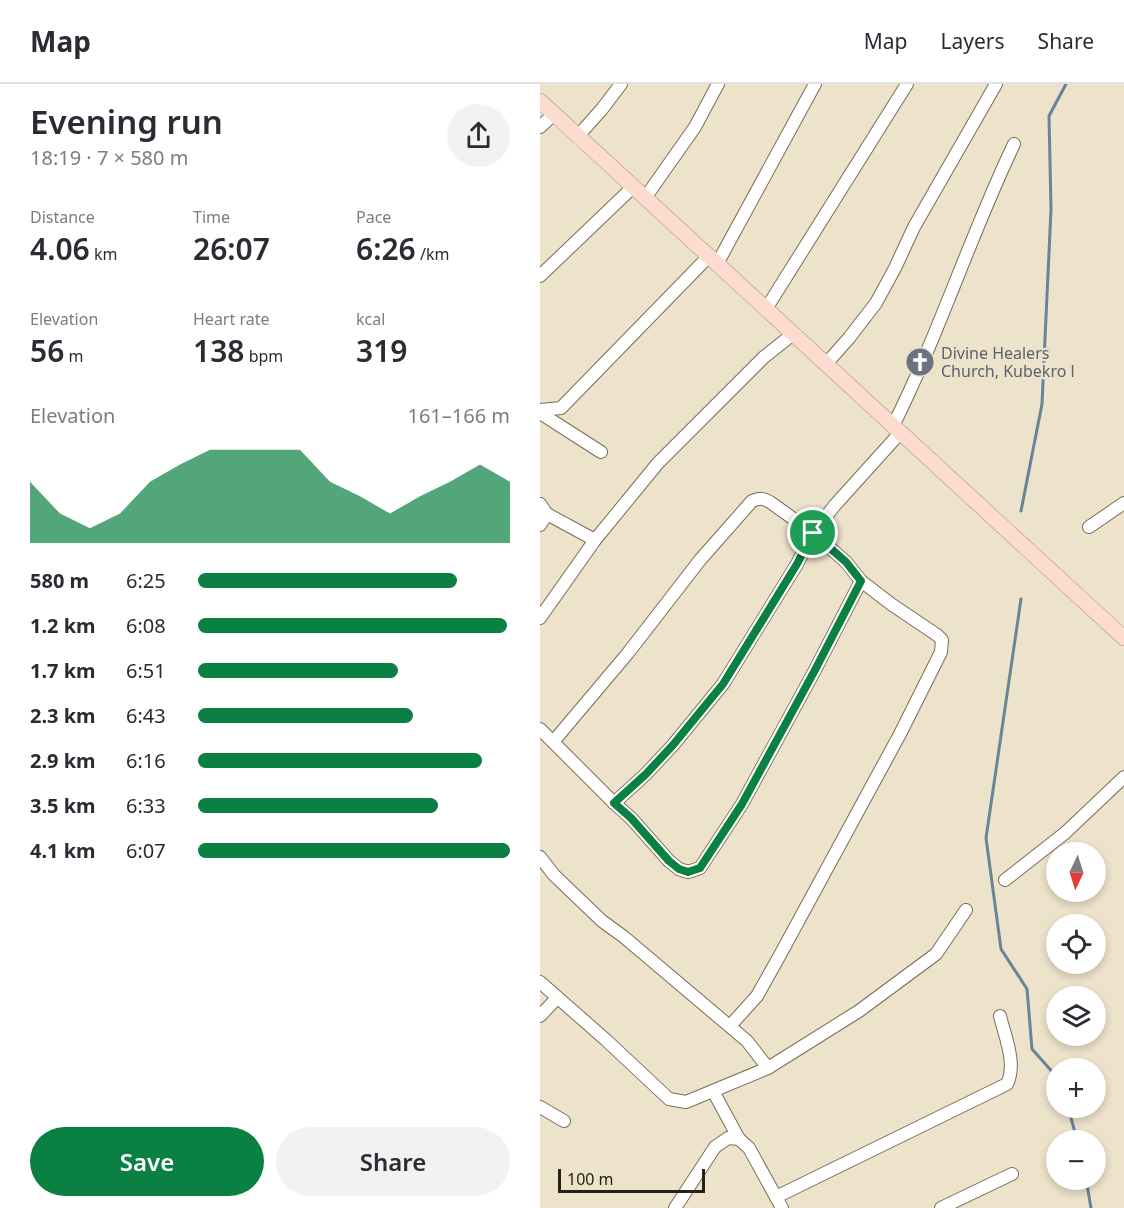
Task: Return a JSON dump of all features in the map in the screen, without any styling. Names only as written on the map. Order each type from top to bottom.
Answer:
[{"type":"main road","points":[[540,101],[1124,638]]},
{"type":"street","points":[[578,136],[602,110],[621,84]]},
{"type":"street","points":[[645,198],[695,128],[718,84]]},
{"type":"street","points":[[540,412],[561,408],[713,260],[815,84]]},
{"type":"street","points":[[766,309],[907,84]]},
{"type":"street","points":[[826,364],[876,303],[914,227],[996,84]]},
{"type":"street","points":[[540,127],[554,114]]},
{"type":"street","points":[[614,803],[673,745],[723,684],[797,564],[813,533],[897,430],[994,186],[1014,144]]},
{"type":"street","points":[[540,276],[633,187]]},
{"type":"street","points":[[540,618],[595,540],[658,463],[764,357],[793,334]]},
{"type":"street","points":[[558,424],[561,408]]},
{"type":"street","points":[[540,412],[601,452]]},
{"type":"street","points":[[553,742],[628,653],[706,552],[752,501],[762,498],[813,533],[846,562],[861,581],[942,640],[941,652],[900,734],[780,955],[757,996],[730,1026]]},
{"type":"street","points":[[1089,527],[1124,503]]},
{"type":"street","points":[[542,514],[595,540]]},
{"type":"street","points":[[540,729],[631,818],[669,861],[679,869],[688,872],[700,868],[742,804],[861,581]]},
{"type":"street","points":[[1005,880],[1065,833],[1124,777]]},
{"type":"street","points":[[540,857],[554,875],[602,921],[747,1041],[768,1068]]},
{"type":"street","points":[[540,982],[669,1099],[686,1102],[768,1068],[859,1011],[936,954],[966,910]]},
{"type":"street","points":[[540,1016],[557,998]]},
{"type":"street","points":[[713,1091],[739,1139],[748,1148],[779,1203],[1007,1084],[1012,1074],[1000,1016]]},
{"type":"street","points":[[540,1107],[564,1121]]},
{"type":"street","points":[[675,1208],[715,1147],[728,1138],[739,1139]]},
{"type":"street","points":[[941,1208],[1012,1174]]},
{"type":"waterway","points":[[1021,511],[1042,404],[1051,209],[1049,116],[1066,84]]},
{"type":"waterway","points":[[1021,599],[986,838],[1001,949],[1027,989],[1032,1049],[1046,1065]]},
{"type":"waterway","points":[[1071,1118],[1074,1130]]},
{"type":"waterway","points":[[1088,1190],[1091,1208]]},
{"type":"place","name":"Divine Healers Church, Kubekro l","points":[[920,362]]},
{"type":"route","points":[[813,533],[846,562],[861,581],[742,804],[700,868],[688,872],[679,869],[614,803],[673,745],[723,684],[797,564],[813,533]]}]
